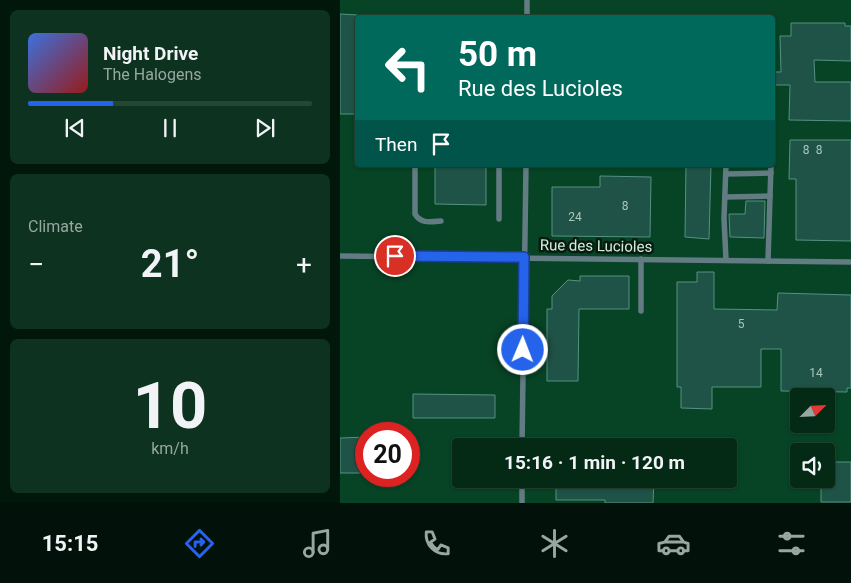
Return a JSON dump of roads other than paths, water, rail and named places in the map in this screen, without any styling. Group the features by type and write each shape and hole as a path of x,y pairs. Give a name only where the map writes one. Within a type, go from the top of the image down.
{"lane":[{"path":"527,0 527,15"},
{"path":"415,167 415,214 418,219 424,222 441,221"},
{"path":"499,167 499,219"},
{"path":"522,438 526,167"},
{"path":"726,167 724,218 726,260"},
{"path":"768,261 771,167"},
{"path":"726,174 771,173"},
{"path":"725,198 770,196"},
{"name":"Rue des Lucioles","path":"340,256 851,262"},
{"path":"641,259 641,311"},
{"path":"522,488 522,503"}]}
